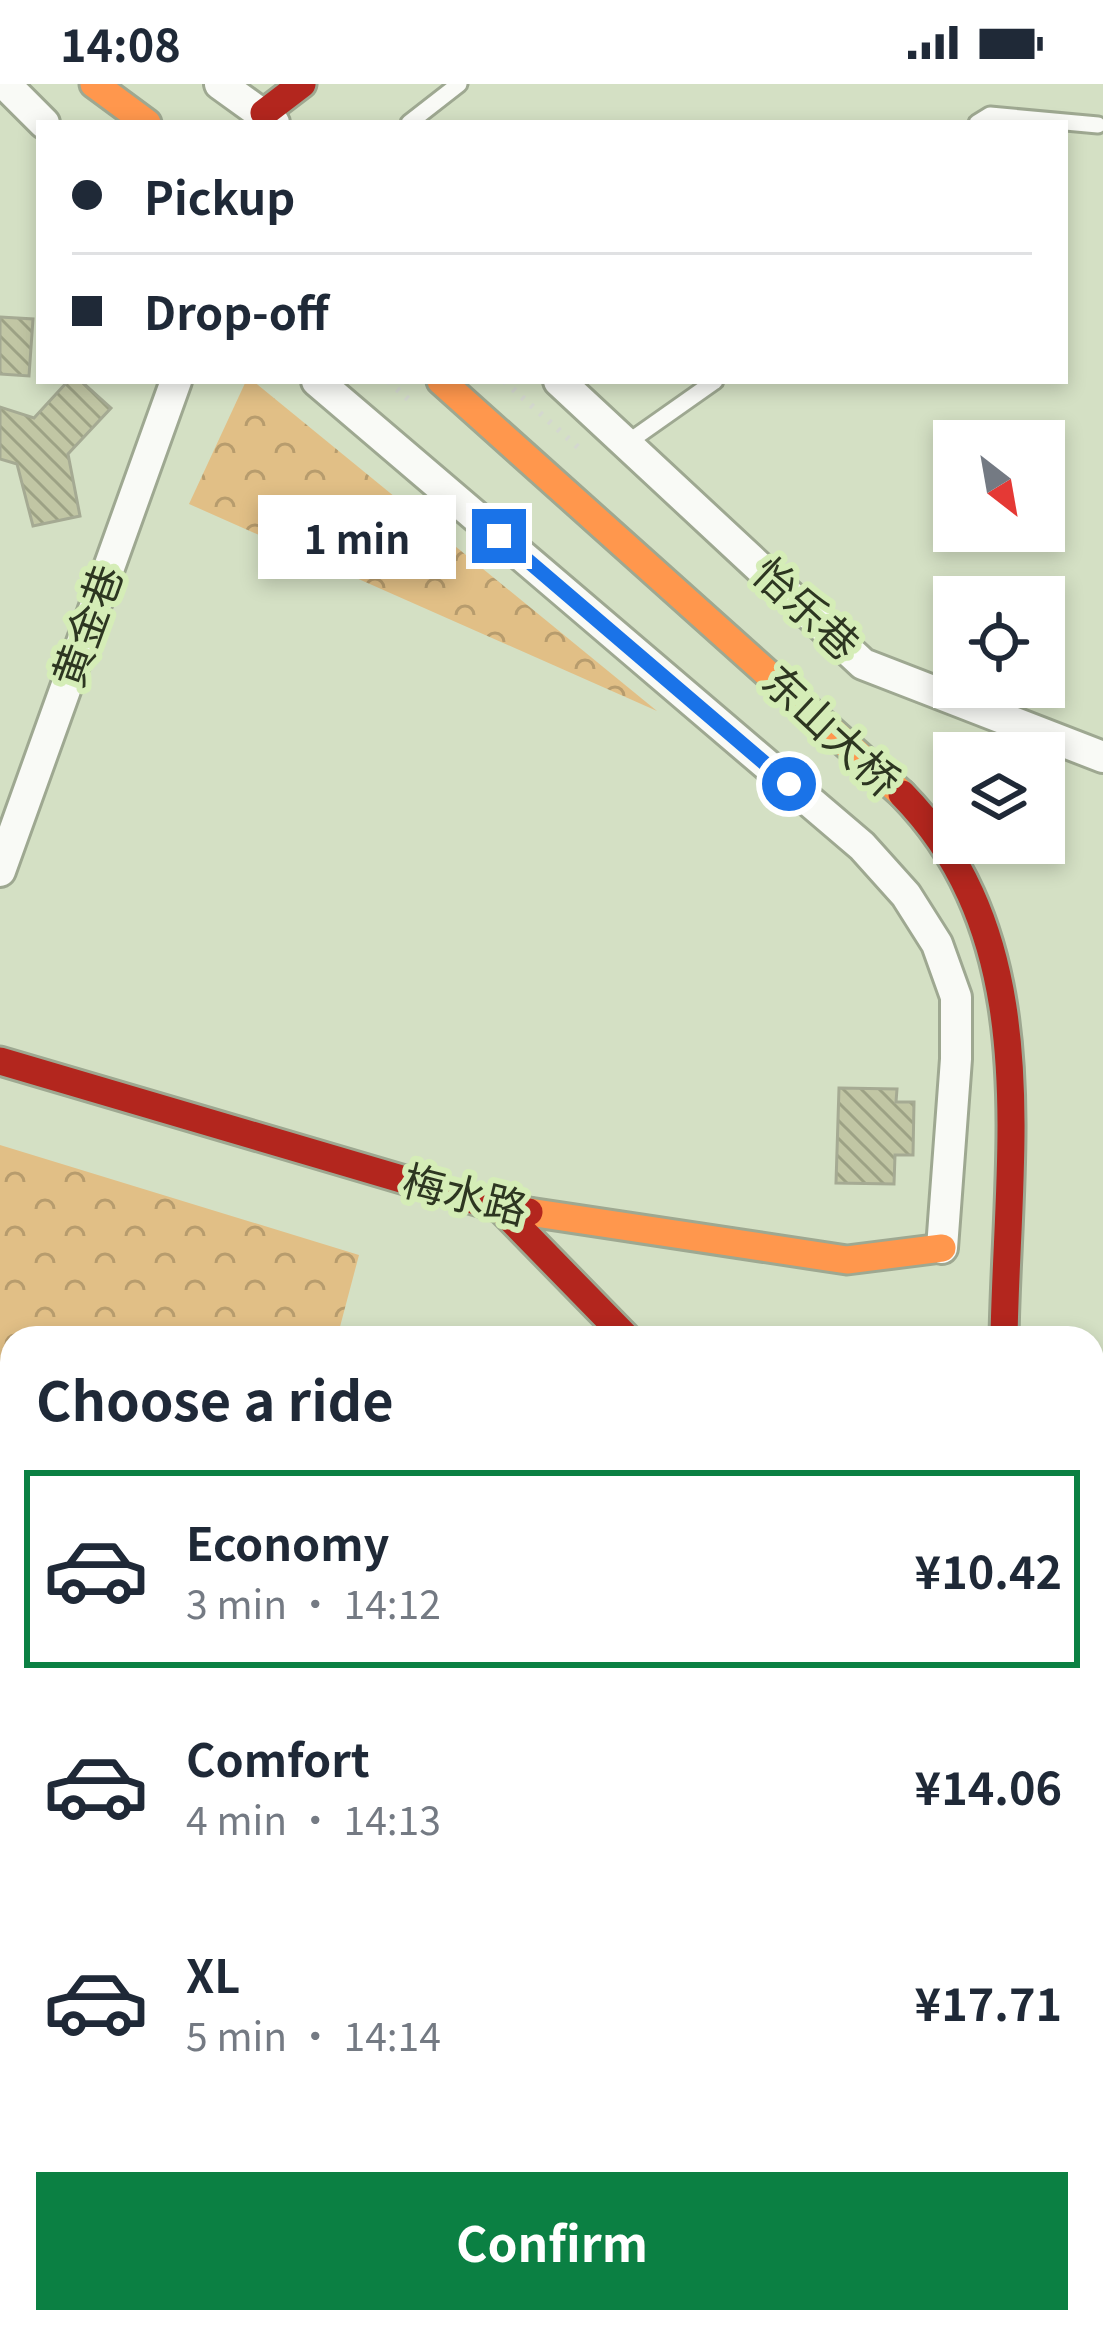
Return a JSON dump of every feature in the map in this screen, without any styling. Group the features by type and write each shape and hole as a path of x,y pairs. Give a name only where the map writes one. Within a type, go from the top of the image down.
{"main road":[{"path":"94,84 148,120"},
{"path":"120,84 150,120"},
{"path":"269,118 302,84"},
{"name":"东山大桥","path":"444,384 846,742 900,793 950,851 985,915 1011,1045 1004,1326"},
{"name":"梅水路","path":"0,1061 500,1208 847,1260 942,1247"},
{"path":"500,1208 615,1326"}],"street":[{"path":"5,84 41,120"},
{"path":"220,84 269,118"},
{"name":"黄金巷","path":"0,871 175,384"},
{"path":"321,384 862,846 906,895 937,944 956,997 942,1247"},
{"name":"怡乐巷","path":"562,384 863,664 1103,758"}],"lane":[{"path":"413,120 459,84"},
{"path":"982,120 990,115 1019,120"},
{"path":"1072,129 1097,124"},
{"path":"627,443 711,384"}],"green space":[{"path":"245,384 257,384 657,711 189,504"},
{"path":"0,1145 359,1255 340,1326 0,1326"}],"building":[{"path":"0,317 33,319 29,376 0,374"},
{"path":"65,384 84,384 111,408 68,454 80,516 33,526 17,464 0,459 0,407 34,418"},
{"path":"839,1088 897,1089 896,1102 914,1102 913,1155 895,1155 894,1184 836,1183"}],"traffic: slow":[{"path":"94,84 143,120"},
{"path":"444,384 902,794"},
{"path":"529,1212 847,1260 942,1248"}],"traffic: jam":[{"path":"264,113 302,84"},
{"path":"902,794 948,852 979,915 998,981 1011,1122 1005,1326"},
{"path":"0,1061 500,1208 529,1212"},
{"path":"500,1208 615,1326"}],"route":[{"path":"499,536 789,784"}]}
